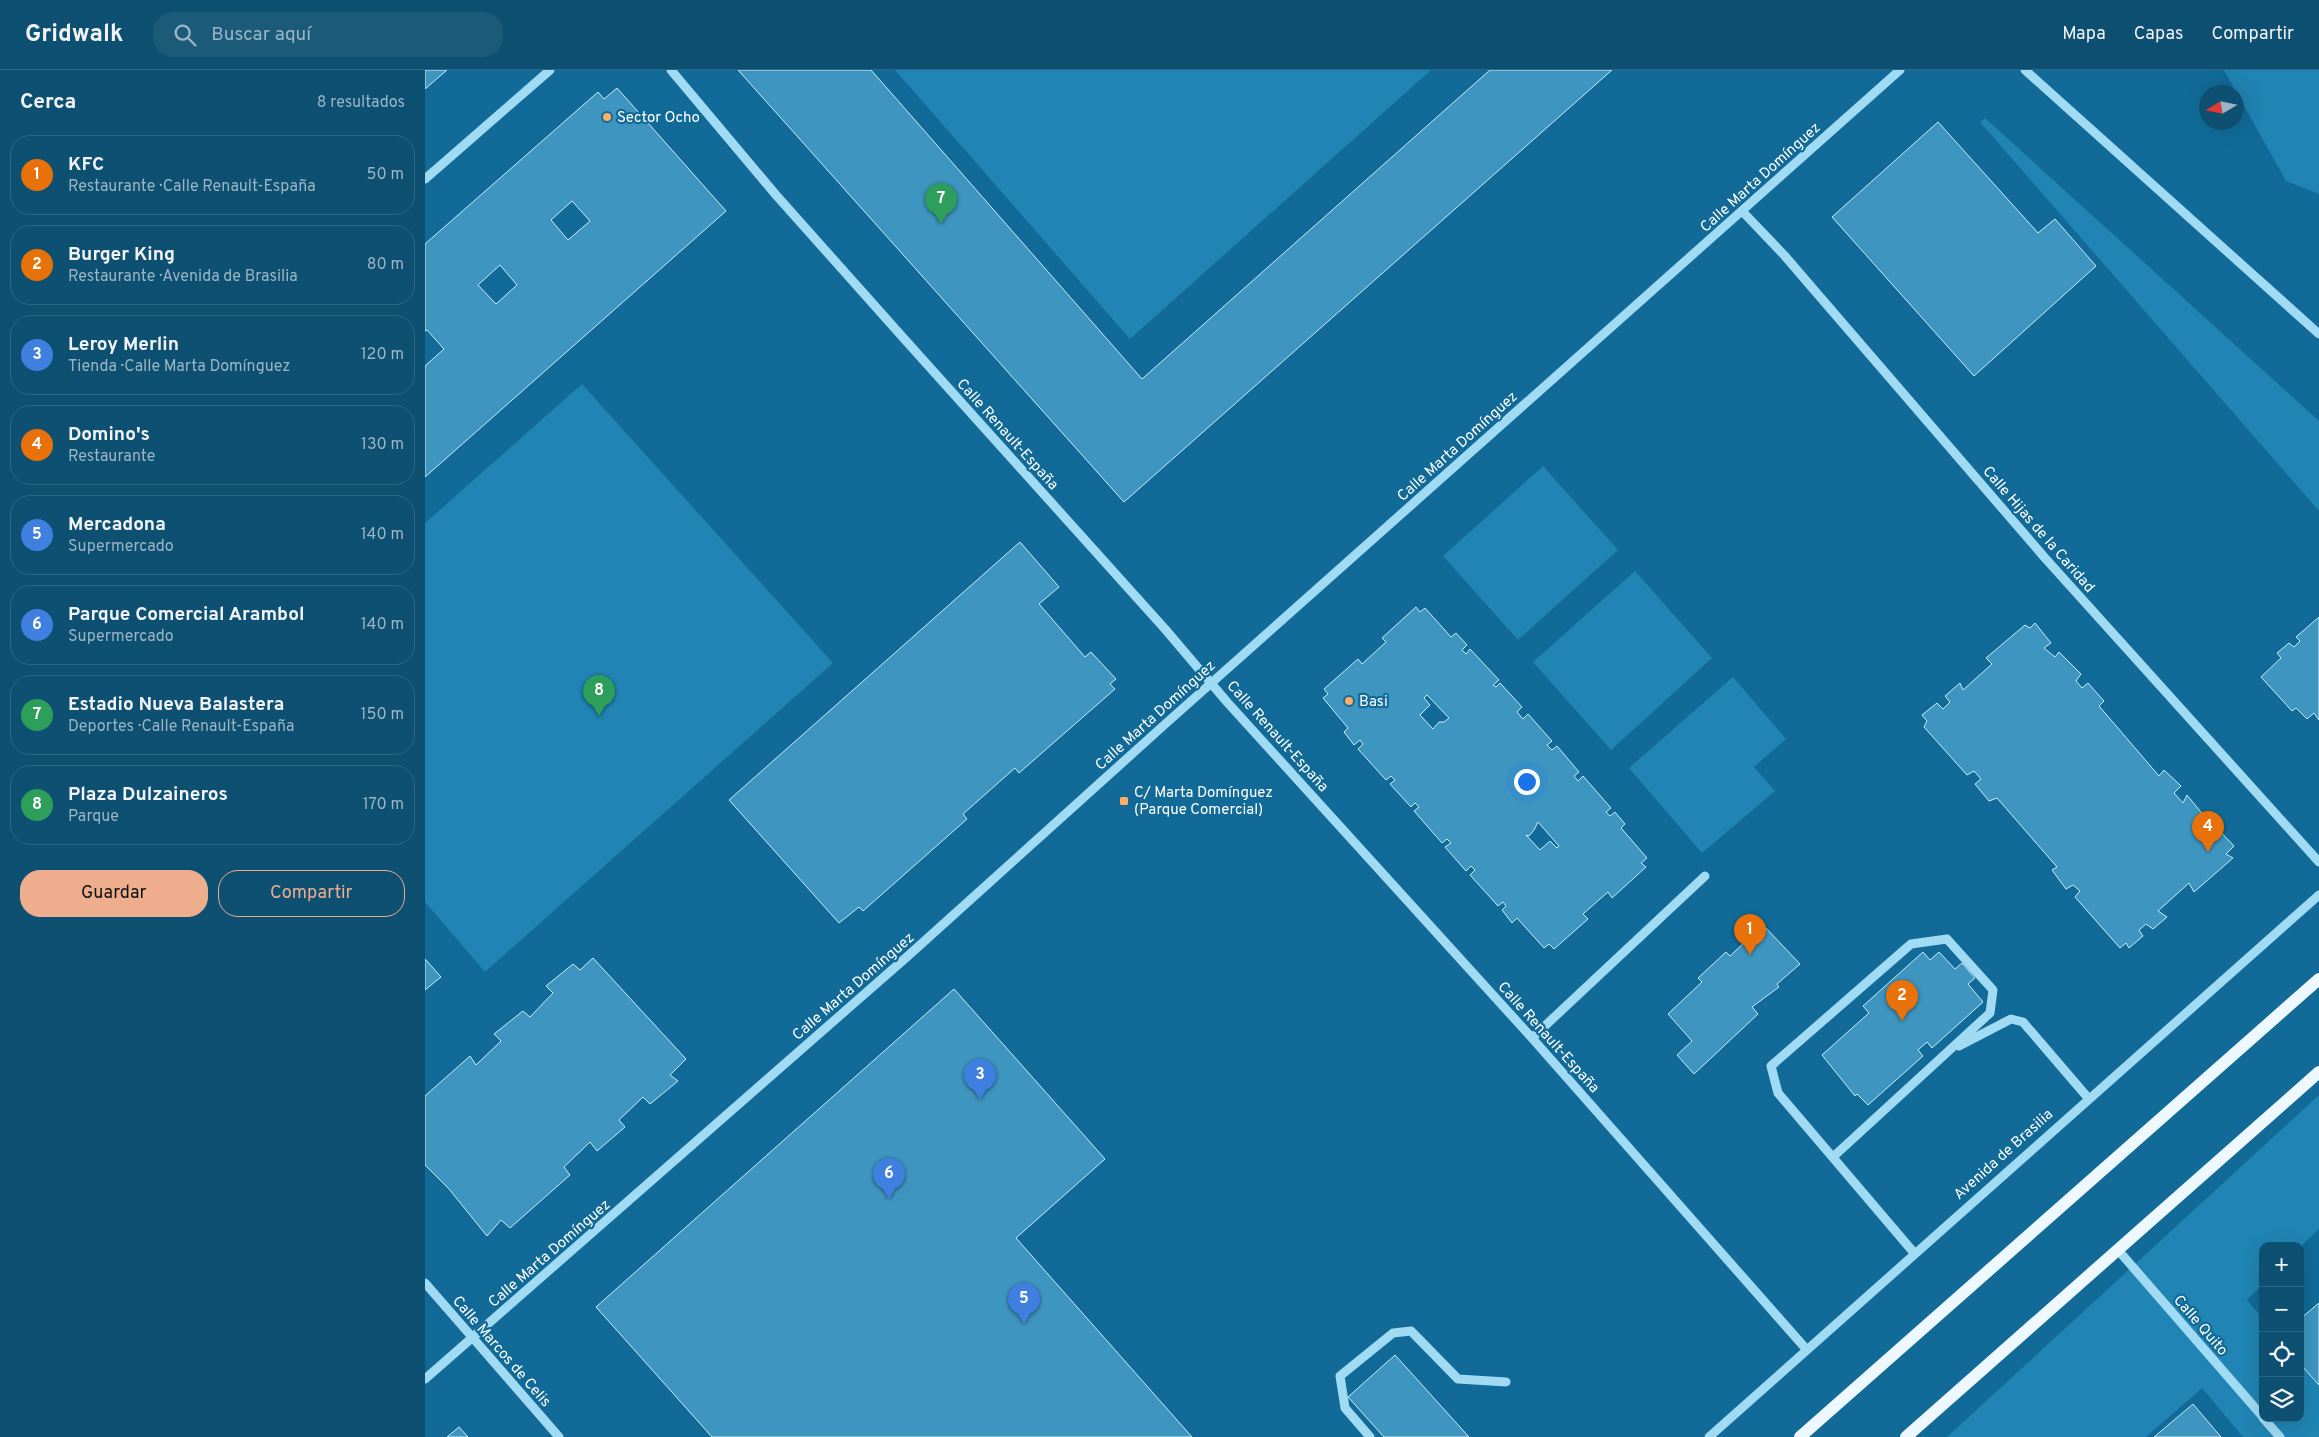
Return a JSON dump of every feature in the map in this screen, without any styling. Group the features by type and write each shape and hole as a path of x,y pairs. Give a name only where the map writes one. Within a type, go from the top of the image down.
{"main road":[{"path":"1800,1437 2319,979"},
{"path":"1906,1437 2319,1072"}],"street":[{"path":"425,179 550,70"},
{"name":"Calle Renault-España","path":"671,70 802,224 1211,683 1531,1038 1807,1350"},
{"name":"Calle Marta Domínguez","path":"425,1379 902,961 1211,683 1900,70"},
{"path":"2025,70 2319,334"},
{"name":"Calle Hijas de la Caridad","path":"1742,211 1790,262 2045,558 2319,862"},
{"path":"1531,1038 1705,876"},
{"name":"Avenida de Brasilia","path":"1709,1437 2319,895"},
{"path":"1833,1157 1990,1013 1993,990 1947,939 1911,944 1771,1066 1778,1093 1915,1254"},
{"path":"1947,1052 2011,1020 2023,1022 2089,1099"},
{"name":"Calle Quito","path":"2118,1250 2259,1413"},
{"name":"Calle Marcos de Celis","path":"425,1283 559,1437"},
{"path":"1370,1437 1345,1408 1340,1376 1393,1333 1411,1330 1458,1379 1506,1382"},
{"name":"Calle Quito","path":"2267,1422 2280,1437"}],"shaded area":[{"path":"895,70 1431,70 1130,339"},
{"path":"2224,70 2319,70 2319,194 2286,181 2244,106 2244,85 2232,85"},
{"path":"1985,118 2319,421 2319,511 1980,122"},
{"path":"582,384 833,663 485,972 425,902 425,523"},
{"path":"1543,466 1618,550 1518,640 1443,556"},
{"path":"1635,571 1712,658 1611,750 1533,662"},
{"path":"1733,677 1786,739 1754,767 1775,791 1702,853 1629,768"},
{"path":"2319,1095 2319,1229 2304,1243 2259,1242 2259,1288 2247,1300 2259,1314 2259,1422 2304,1422 2304,1368 2319,1385 2319,1437 2243,1437 2202,1388 2146,1437 1947,1437"}],"building":[{"path":"425,70 447,70 425,89"},
{"path":"738,70 871,70 1142,379 1490,70 1612,70 1124,502"},
{"path":"617,88 726,211 425,477 425,366 444,349 427,330 425,331 425,244 598,92 604,99","holes":["572,201 590,221 568,240 551,220","500,265 517,285 496,304 478,285"]},
{"path":"1938,122 2038,233 2055,219 2096,266 1974,376 1832,217"},
{"path":"1020,542 1059,587 1039,604 1085,657 1091,652 1116,679 1110,684 1115,689 1019,773 1015,768 963,814 967,819 863,911 859,907 839,923 729,800"},
{"path":"1416,607 1420,612 1425,608 1451,637 1456,633 1467,645 1462,650 1466,654 1470,649 1499,680 1493,685 1496,687 1500,683 1522,707 1517,712 1523,719 1528,714 1552,741 1547,745 1552,750 1557,746 1579,772 1574,776 1578,781 1583,776 1611,808 1606,812 1610,816 1615,812 1625,824 1621,828 1647,858 1641,863 1646,867 1612,898 1608,892 1583,914 1588,919 1554,949 1549,944 1544,948 1517,918 1512,923 1502,910 1506,906 1503,902 1498,906 1470,875 1475,870 1471,866 1466,871 1445,847 1451,843 1447,839 1442,843 1414,811 1419,807 1415,803 1411,807 1390,784 1395,780 1391,776 1386,780 1358,749 1363,744 1360,740 1354,745 1344,732 1348,728 1323,698 1328,694 1324,689 1358,659 1362,664 1386,642 1382,638","holes":["1427,695 1449,718 1444,722 1439,722 1433,729 1420,715 1430,705 1424,698","1538,822 1559,846 1557,848 1550,841 1540,850 1526,835 1529,836"]},
{"path":"2319,617 2319,720 2314,713 2307,719 2296,708 2292,711 2261,677 2281,658 2277,653 2289,643 2294,647 2300,641 2296,637"},
{"path":"2035,623 2051,643 2044,648 2055,657 2059,652 2081,674 2076,681 2082,688 2088,683 2104,701 2099,706 2159,776 2164,770 2181,786 2174,793 2183,803 2187,795 2209,822 2204,827 2211,834 2217,828 2234,846 2226,854 2233,858 2194,892 2189,883 2158,911 2167,917 2153,929 2146,924 2139,930 2143,936 2129,948 2126,943 2120,948 2075,897 2080,891 2073,885 2066,889 2052,870 2057,867 1997,798 1989,801 1975,784 1981,779 1974,771 1967,775 1924,727 1927,721 1922,715 1937,703 1943,709 1950,702 1945,696 1960,683 1963,690 1992,664 1986,658 2025,625 2030,628"},
{"path":"1763,925 1800,964 1777,984 1779,987 1752,1007 1758,1014 1694,1074 1677,1055 1692,1041 1668,1014 1702,982 1698,978 1726,952 1730,956"},
{"path":"1923,952 1930,960 1939,952 1955,969 1962,963 1975,978 1968,984 1983,1002 1932,1048 1927,1042 1918,1050 1923,1056 1868,1105 1857,1094 1855,1096 1822,1055 1869,1013 1863,1006"},
{"path":"593,958 686,1059 670,1075 678,1081 650,1104 643,1097 619,1120 625,1127 597,1151 590,1142 564,1167 570,1175 510,1228 501,1220 487,1236 449,1189 425,1165 425,1096 470,1056 476,1065 501,1041 494,1034 523,1011 530,1017 553,993 546,986 573,964 580,970"},
{"path":"425,959 441,977 425,990"},
{"path":"954,989 1105,1159 1016,1238 1192,1437 712,1437 596,1307"},
{"path":"2319,1303 2319,1385 2304,1368 2304,1316"},
{"path":"1395,1355 1469,1437 1384,1437 1348,1397"},
{"path":"2193,1404 2221,1437 2154,1437"},
{"path":"459,1427 468,1437 447,1437"}],"place":[{"name":"Sector Ocho","path":"607,117"},
{"name":"Estadio Nueva Balastera","path":"941,224"},
{"name":"Basi","path":"1349,701"},
{"name":"Plaza Dulzaineros","path":"599,716"},
{"name":"C/ Marta Domínguez (Parque Comercial)","path":"1124,801"},
{"name":"Domino's","path":"2208,852"},
{"name":"KFC","path":"1750,955"},
{"name":"Burger King","path":"1902,1021"},
{"name":"Leroy Merlin","path":"980,1100"},
{"name":"Parque Comercial Arambol","path":"889,1199"},
{"name":"Mercadona","path":"1024,1324"}]}
